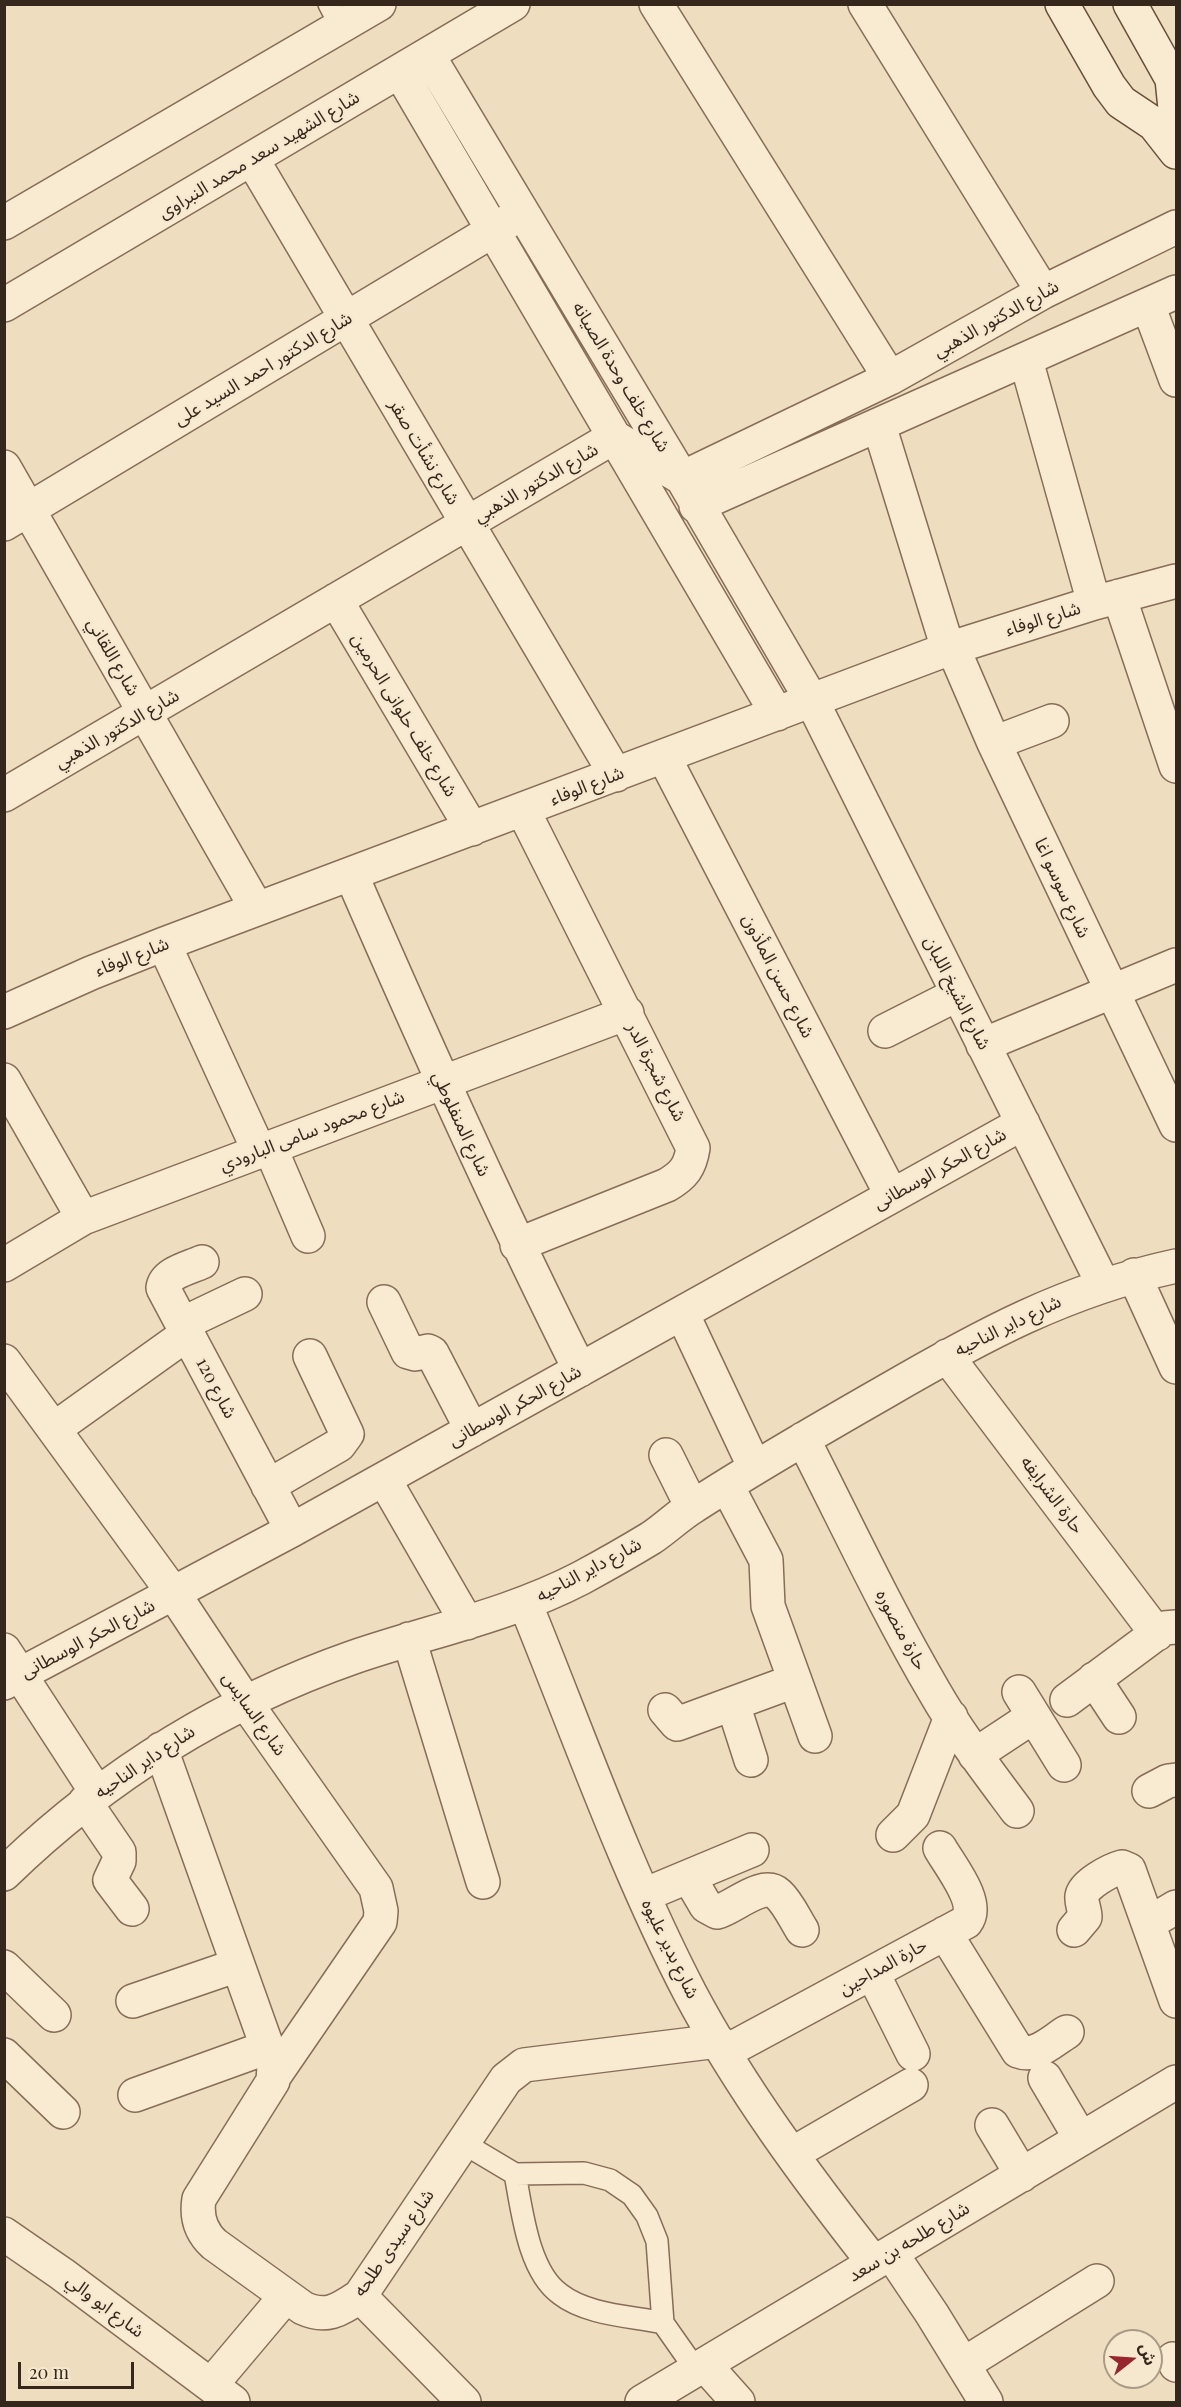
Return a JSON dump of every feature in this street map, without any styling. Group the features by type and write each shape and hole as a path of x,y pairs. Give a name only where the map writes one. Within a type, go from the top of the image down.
{"street":[{"path":"4,223 335,16 379,4"},
{"name":"شارع الشهيد سعد محمد النبراوى","path":"4,305 513,4"},
{"path":"656,4 890,378"},
{"path":"865,4 1043,292"},
{"path":"1062,4 1109,86 1121,102 1154,124 1176,152"},
{"path":"1130,4 1172,79 1176,118"},
{"name":"شارع خلف وحدة الصيانه","path":"428,55 812,701"},
{"name":"شارع خلف وحدة الصيانه","path":"400,72 777,714"},
{"name":"شارع نشأت صقر","path":"252,159 616,775"},
{"name":"شارع الدكتور احمد السيد على","path":"17,517 522,213"},
{"name":"شارع الدكتور الذهبي","path":"4,795 614,437 689,492 1043,292 1176,227"},
{"path":"689,492 879,425 1162,299 1176,380"},
{"path":"1026,360 1107,600 1176,766"},
{"name":"شارع سوسو اغا","path":"879,425 950,649 1176,1125"},
{"name":"شارع اللقاني","path":"4,467 17,517 145,712 257,909"},
{"name":"شارع الوفاء","path":"4,1012 91,973 164,944 950,649 1176,580"},
{"name":"شارع خلف حلوانى الحرمين","path":"336,600 472,830"},
{"name":"شارع الشيخ اللبان","path":"812,701 1103,1284"},
{"path":"994,743 1052,721"},
{"name":"شارع حسن المأذون","path":"664,757 892,1196"},
{"name":"شارع شجرة الدر","path":"517,1245 668,1185 682,1177 690,1164 693,1148 687,1132 523,810"},
{"name":"شارع المنفلوطي","path":"351,874 442,1082 517,1245 580,1370"},
{"path":"164,944 308,1236"},
{"path":"983,1045 1176,965"},
{"path":"885,1031 958,994"},
{"name":"شارع محمود سامى البارودي","path":"4,1265 83,1218 627,1013"},
{"path":"4,1080 83,1218"},
{"name":"شارع الحكر الوسطانى","path":"9,1669 174,1594 1023,1123"},
{"name":"شارع 120","path":"202,1262 172,1276 164,1283 165,1293 292,1530"},
{"name":"شارع داير الناحيه","path":"4,1874 91,1798 160,1749 203,1723 330,1667 525,1604 612,1562 653,1536 692,1507 803,1438 1007,1323 1103,1284 1176,1266"},
{"path":"1134,1275 1176,1367"},
{"path":"54,1429 184,1329 244,1294"},
{"path":"384,1302 408,1352 432,1353 472,1430"},
{"path":"682,1313 755,1468"},
{"path":"268,1486 339,1445 347,1434 310,1356"},
{"name":"حارة الشرايفه","path":"947,1356 1167,1631 1094,1679 1067,1700"},
{"name":"شارع السايس","path":"4,1360 174,1594 246,1703 376,1887 381,1911 380,1922 271,2061"},
{"name":"حارة منصوره","path":"803,1438 898,1627 975,1755 1017,1811"},
{"path":"666,1455 692,1507"},
{"path":"384,1479 467,1623"},
{"path":"727,1486 766,1560 768,1606 814,1736"},
{"name":"شارع بدير عليوه","path":"525,1604 644,1895 686,1984 721,2046 792,2154 882,2258 964,2364 982,2401"},
{"path":"409,1640 483,1882"},
{"path":"9,1669 91,1798 119,1852 119,1861 110,1880 132,1909"},
{"path":"1094,1679 1119,1717"},
{"path":"665,1710 677,1724 794,1681"},
{"path":"732,1704 751,1760"},
{"path":"975,1755 1026,1704 1064,1765"},
{"path":"893,1835 913,1815 951,1717"},
{"path":"135,2095 271,2061 160,1749"},
{"name":"حارة المداحين","path":"721,2046 873,1974 966,1922 972,1910 972,1902 940,1848"},
{"path":"644,1895 753,1850"},
{"path":"1074,1930 1085,1917 1082,1902 1085,1889 1122,1867 1129,1870 1176,2001"},
{"path":"689,1878 706,1906 717,1912 755,1893 770,1891 777,1893 802,1930"},
{"path":"1149,1923 1176,1906"},
{"path":"945,1933 1018,2051 1026,2054 1034,2053 1067,2032"},
{"path":"133,2001 238,1965"},
{"path":"4,1967 54,2015"},
{"path":"792,2154 912,2070 873,1974"},
{"name":"شارع سيدى طلحه","path":"271,2061 199,2199 197,2208 201,2227 214,2244 286,2296 317,2314 340,2309 360,2296 506,2079 524,2065 721,2046"},
{"path":"4,2055 63,2112"},
{"path":"1045,2078 1081,2139"},
{"name":"شارع طلحه بن سعد","path":"642,2403 1176,2082"},
{"path":"992,2125 1022,2175"},
{"name":"شارع ابو والي","path":"4,2234 222,2394"},
{"path":"964,2364 1097,2281"},
{"path":"222,2394 286,2296"},
{"path":"360,2296 464,2403"},
{"path":"701,2367 738,2403"}],"lane":[{"path":"463,2143 515,2174 584,2173 610,2180 632,2195 647,2216 657,2241 663,2323 701,2367"},
{"path":"515,2174 528,2240 540,2270 559,2294 587,2307 663,2323"}]}
